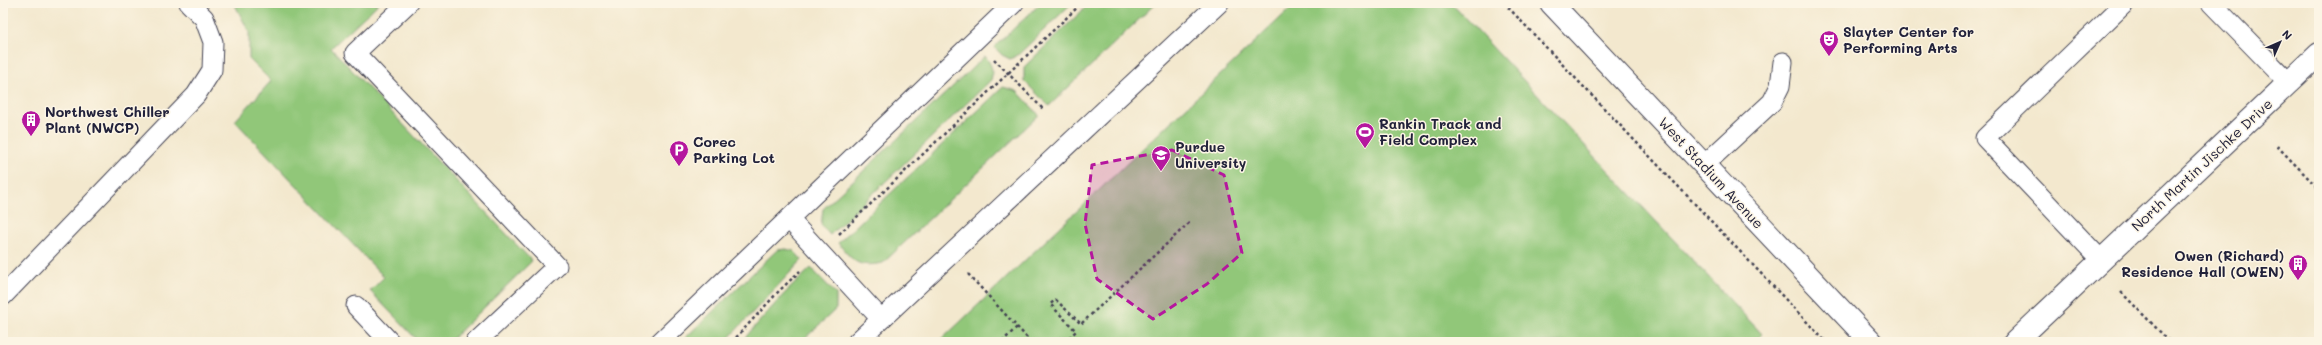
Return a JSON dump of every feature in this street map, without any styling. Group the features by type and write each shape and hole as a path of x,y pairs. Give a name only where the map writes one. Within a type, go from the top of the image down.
{"street":[{"name":"West Stadium Avenue","path":"1551,3 1871,342"},
{"name":"North Martin Jischke Drive","path":"2015,342 2319,54"}],"lane":[{"path":"3,296 196,95 212,70 213,42 204,18 189,3"},
{"path":"408,3 355,53 557,266 476,342"},
{"path":"660,342 1014,3"},
{"path":"856,342 1219,3"},
{"path":"2101,260 1985,138 2125,3"},
{"path":"2211,3 2289,83"},
{"path":"1704,165 1772,102 1780,86 1783,62"},
{"path":"789,219 881,319"},
{"path":"356,306 390,342"}],"path":[{"path":"835,238 1082,3"},
{"path":"1504,3 1826,342"},
{"path":"976,40 1043,109"},
{"path":"2277,146 2319,188"},
{"path":"1065,342 1076,331 1050,304 1056,300 1081,324 1190,222"},
{"path":"732,342 779,291 805,266"},
{"path":"2121,292 2170,342"},
{"path":"988,295 1031,342"},
{"path":"1002,342 1017,327"}],"highlighted area":[{"path":"1172,150 1224,175 1242,253 1207,284 1153,319 1097,279 1085,224 1092,165"}],"green space":[{"path":"234,3 379,3 331,48 532,261 449,342 419,342 370,291 384,277 235,121 271,81 249,59 249,32"},
{"path":"1041,3 1072,3 1018,55 1010,59 1002,55 994,47"},
{"path":"1090,3 1156,3 1049,106 1024,81 1024,67"},
{"name":"Rankin Track and Field Complex","path":"1296,3 1451,3 1762,334 1754,342 939,342"},
{"path":"985,56 991,67 991,80 830,235 821,225 823,209"},
{"path":"1003,87 1017,91 1039,115 883,263 867,265 852,259 838,243"},
{"path":"786,249 794,251 802,260 725,342 681,342 777,250"},
{"path":"811,268 836,294 836,309 801,342 741,342 783,295"}],"place":[{"name":"Slayter Center for Performing Arts","path":"1829,57"},
{"name":"Northwest Chiller Plant (NWCP)","path":"31,137"},
{"name":"Rankin Track and Field Complex","path":"1365,149"},
{"name":"Corec Parking Lot","path":"679,167"},
{"name":"Purdue University","path":"1161,172"},
{"name":"Owen (Richard) Residence Hall (OWEN)","path":"2298,281"}]}
